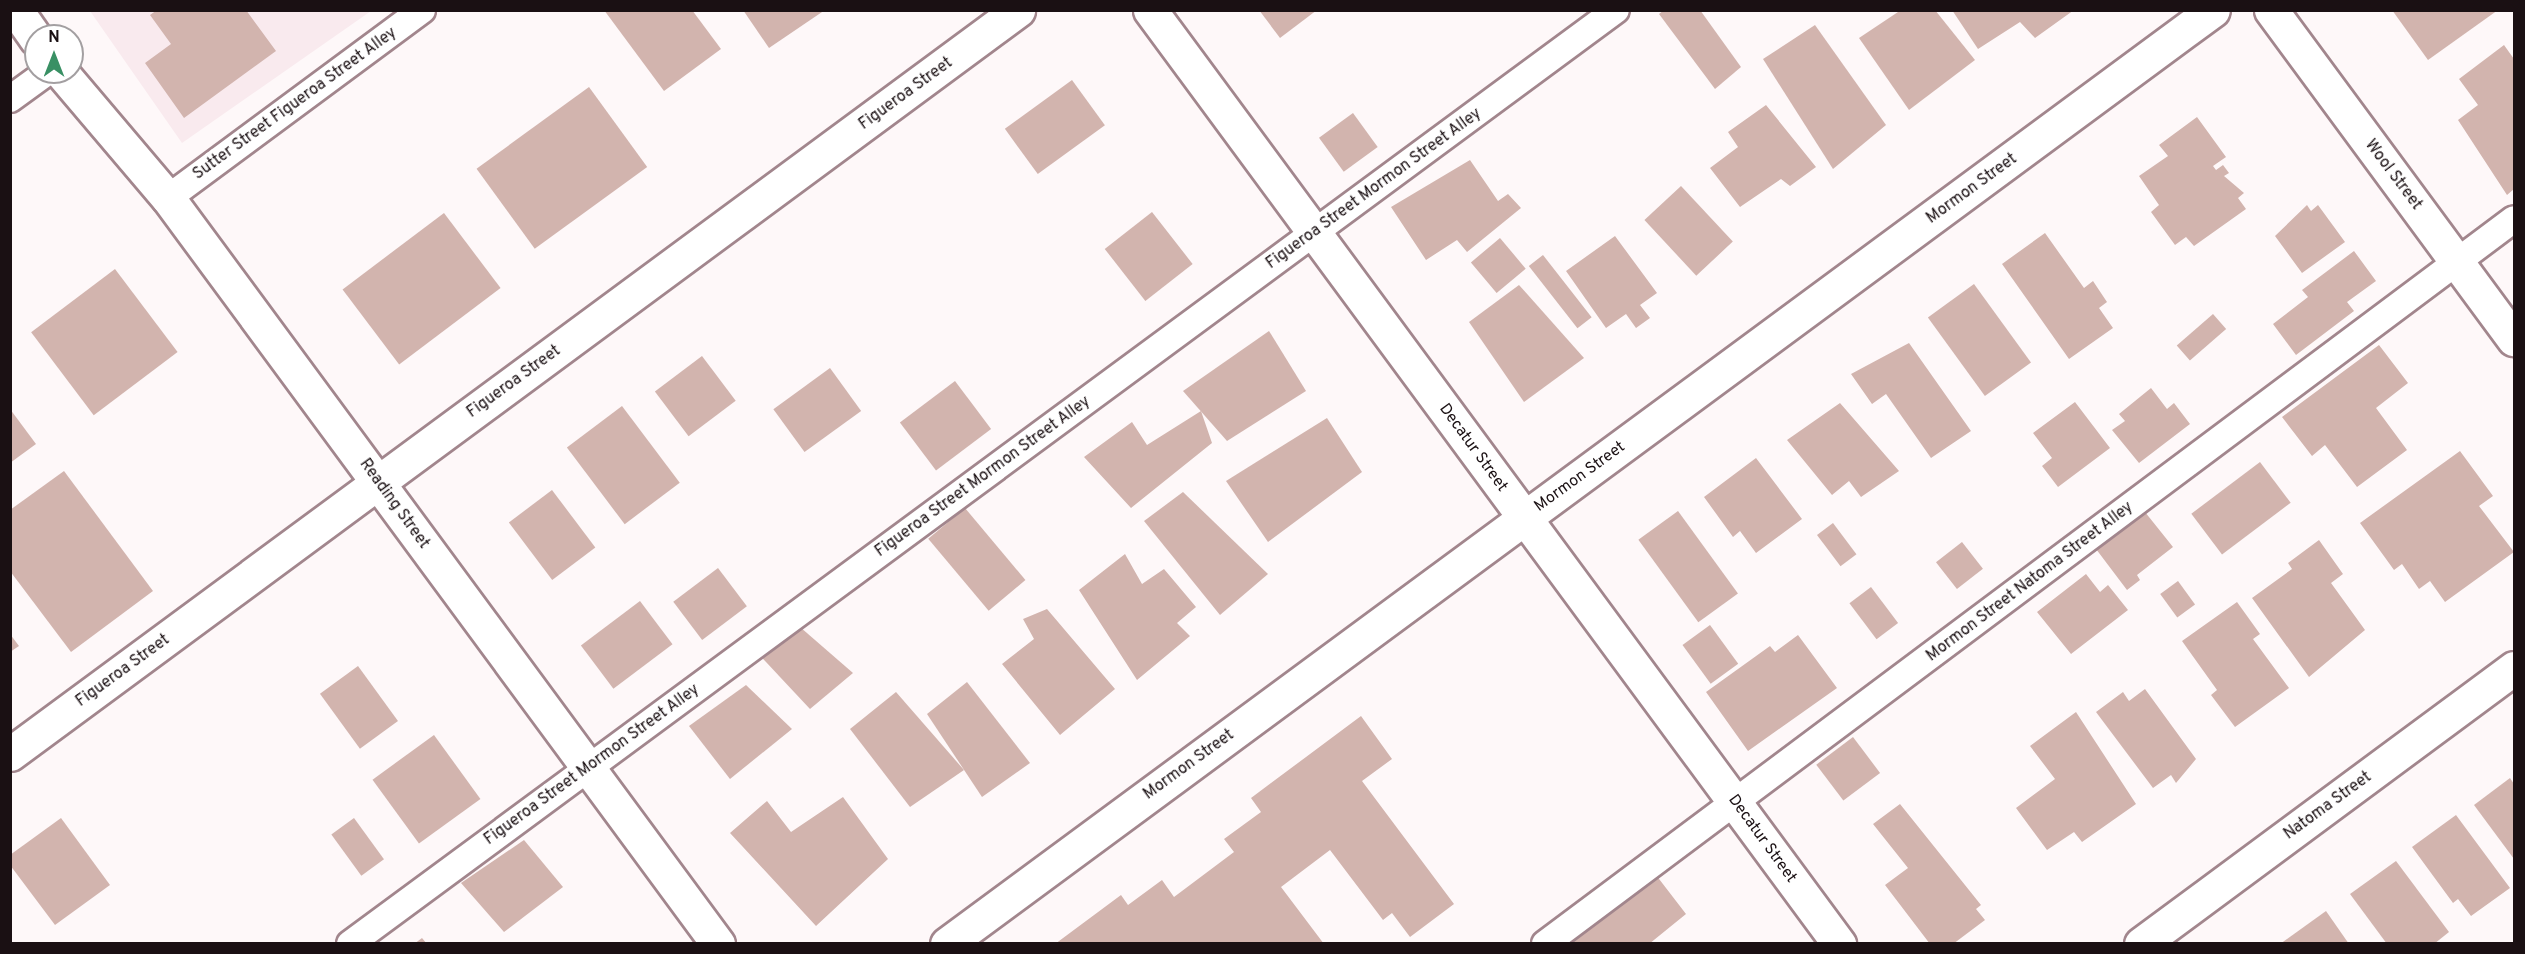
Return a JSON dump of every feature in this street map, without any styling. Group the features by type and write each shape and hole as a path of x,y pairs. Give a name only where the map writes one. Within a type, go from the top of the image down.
{"street":[{"path":"16,10 26,24"},
{"name":"Figueroa Street","path":"10,754 1018,10"},
{"name":"Decatur Street","path":"1150,10 1839,944"},
{"name":"Mormon Street","path":"947,944 2213,10"},
{"name":"Wool Street","path":"2271,10 2514,339"},
{"name":"Reading Street","path":"71,84 168,198 718,944"},
{"name":"Natoma Street","path":"2141,944 2514,668"}],"lane":[{"name":"Sutter Street Figueroa Street Alley","path":"168,198 422,10"},
{"name":"Figueroa Street Mormon Street Alley","path":"350,944 1616,10"},
{"path":"10,99 31,84"},
{"name":"Mormon Street Natoma Street Alley","path":"1545,944 2514,219"}],"shaded area":[{"path":"90,11 371,11 182,143"}],"building":[{"path":"157,10 246,10 276,51 184,118 145,63 171,44 150,15"},
{"path":"604,10 692,10 721,49 664,91"},
{"path":"743,10 825,10 769,48"},
{"path":"1259,10 1317,10 1280,38"},
{"path":"1664,10 1700,10 1741,67 1715,89 1659,14"},
{"path":"1901,10 1935,10 1975,60 1909,110 1859,38"},
{"path":"1952,10 2074,10 2035,38 2020,22 1978,49"},
{"path":"2392,10 2498,10 2428,60"},
{"path":"1815,25 1886,125 1833,169 1763,59"},
{"path":"2504,45 2514,59 2514,189 2507,195 2458,120 2478,105 2459,79"},
{"path":"1072,80 1105,125 1038,174 1005,129"},
{"path":"589,87 647,167 535,249 477,169"},
{"path":"1766,105 1816,167 1790,186 1781,179 1740,207 1710,168 1738,147 1728,132"},
{"path":"1353,113 1378,147 1344,172 1319,138"},
{"path":"2197,117 2226,157 2213,166 2216,170 2223,165 2229,173 2224,176 2244,193 2238,198 2246,209 2194,246 2186,237 2175,245 2151,212 2159,205 2139,176 2168,156 2159,145"},
{"path":"1470,160 1498,201 1508,194 1521,208 1467,252 1457,240 1426,260 1391,207"},
{"path":"1681,186 1733,242 1696,276 1644,220"},
{"path":"2307,205 2311,211 2318,205 2345,242 2302,273 2275,236"},
{"path":"1152,212 1193,264 1145,301 1105,249"},
{"path":"444,213 501,288 399,365 343,289"},
{"path":"2045,233 2084,288 2093,281 2107,302 2099,308 2113,328 2069,359 2002,264"},
{"path":"1615,236 1657,293 1640,305 1650,318 1636,328 1626,314 1606,328 1566,271"},
{"path":"1500,238 1526,269 1497,293 1471,262"},
{"path":"2354,251 2376,281 2347,302 2354,311 2296,355 2273,324 2308,297 2302,290"},
{"path":"1543,255 1592,317 1577,328 1529,266"},
{"path":"115,269 178,352 94,415 31,332"},
{"path":"1974,284 2031,362 1985,396 1928,318"},
{"path":"1519,285 1584,358 1524,402 1469,322"},
{"path":"2213,314 2226,329 2190,361 2177,345"},
{"path":"1269,331 1306,391 1227,441 1183,391"},
{"path":"1909,343 1971,431 1931,458 1886,394 1872,404 1851,374"},
{"path":"2379,345 2408,383 2376,408 2407,450 2357,487 2325,445 2312,456 2282,417"},
{"path":"702,356 736,401 689,436 655,392"},
{"path":"830,368 861,411 805,452 773,409"},
{"path":"955,381 991,429 936,470 900,423"},
{"path":"2151,388 2167,409 2174,403 2190,424 2139,463 2112,430 2125,421 2119,414"},
{"path":"2075,402 2110,448 2058,487 2042,466 2052,458 2033,433"},
{"path":"1840,403 1899,471 1861,497 1849,481 1832,495 1787,440"},
{"path":"622,406 680,483 625,524 567,448"},
{"path":"10,409 36,444 10,463"},
{"path":"1201,411 1212,443 1131,508 1084,457 1132,422 1147,445"},
{"path":"1327,418 1362,472 1268,542 1226,481"},
{"path":"2460,451 2493,496 2479,506 2514,552 2445,602 2430,581 2419,589 2402,564 2394,570 2360,523"},
{"path":"1756,458 1802,519 1756,553 1740,531 1733,537 1704,497"},
{"path":"2260,462 2291,503 2222,554 2191,514"},
{"path":"64,471 153,591 71,652 10,571 10,510"},
{"path":"552,490 595,548 552,580 509,522"},
{"path":"1183,492 1268,574 1220,615 1144,521"},
{"path":"965,508 1025,580 989,611 928,539"},
{"path":"1678,511 1738,594 1698,622 1638,540"},
{"path":"2145,512 2173,547 2137,575 2140,580 2127,590 2096,549"},
{"path":"1833,523 1856,554 1840,566 1817,535"},
{"path":"2319,540 2343,574 2331,583 2365,630 2309,677 2252,598 2292,569 2288,563"},
{"path":"1962,542 1983,569 1957,589 1936,562"},
{"path":"1125,554 1142,584 1164,569 1196,607 1177,623 1190,636 1137,680 1079,590"},
{"path":"718,568 747,606 702,640 673,602"},
{"path":"2086,574 2100,592 2108,585 2128,610 2071,654 2037,612"},
{"path":"2178,581 2195,604 2177,617 2160,594"},
{"path":"1871,587 1898,623 1877,639 1849,603"},
{"path":"640,601 672,644 613,689 581,646"},
{"path":"2237,602 2260,634 2253,639 2289,688 2235,727 2211,695 2217,690 2182,641"},
{"path":"1047,609 1115,689 1060,735 1002,664 1034,639 1023,619"},
{"path":"1710,625 1738,664 1711,684 1682,645"},
{"path":"800,627 853,673 810,709 752,647"},
{"path":"10,634 19,646 10,652"},
{"path":"1798,635 1837,688 1748,751 1706,692 1770,646 1775,652"},
{"path":"358,666 398,721 360,749 320,694"},
{"path":"967,682 1030,763 982,797 927,714"},
{"path":"746,685 792,729 730,779 689,726"},
{"path":"2145,689 2196,759 2176,783 2171,775 2153,788 2096,712 2123,692 2129,701"},
{"path":"896,692 964,770 910,807 850,729"},
{"path":"2076,712 2136,804 2082,842 2074,832 2047,850 2016,808 2055,779 2030,746"},
{"path":"1361,716 1392,759 1362,781 1454,904 1410,937 1392,913 1383,920 1330,850 1281,887 1324,944 1055,944 1121,895 1128,905 1162,880 1174,897 1234,852 1224,839 1261,812 1251,798"},
{"path":"434,735 480,799 419,844 373,780"},
{"path":"1853,737 1880,773 1843,801 1816,765"},
{"path":"2510,778 2514,784 2514,859 2474,805"},
{"path":"843,797 888,859 816,926 730,833 767,801 791,832"},
{"path":"1900,804 1981,905 1976,909 1985,920 1953,944 1930,944 1885,885 1908,868 1873,824"},
{"path":"2456,815 2510,888 2471,916 2458,899 2453,903 2412,847"},
{"path":"61,818 110,885 55,925 10,865 10,855"},
{"path":"354,818 384,859 361,876 331,834"},
{"path":"524,840 563,887 504,932 461,883"},
{"path":"2396,861 2449,932 2434,944 2387,944 2350,894"},
{"path":"1656,875 1686,914 1649,944 1558,944 1581,925 1585,931"},
{"path":"2326,911 2349,944 2280,944"},
{"path":"422,938 427,944 414,944"}]}
